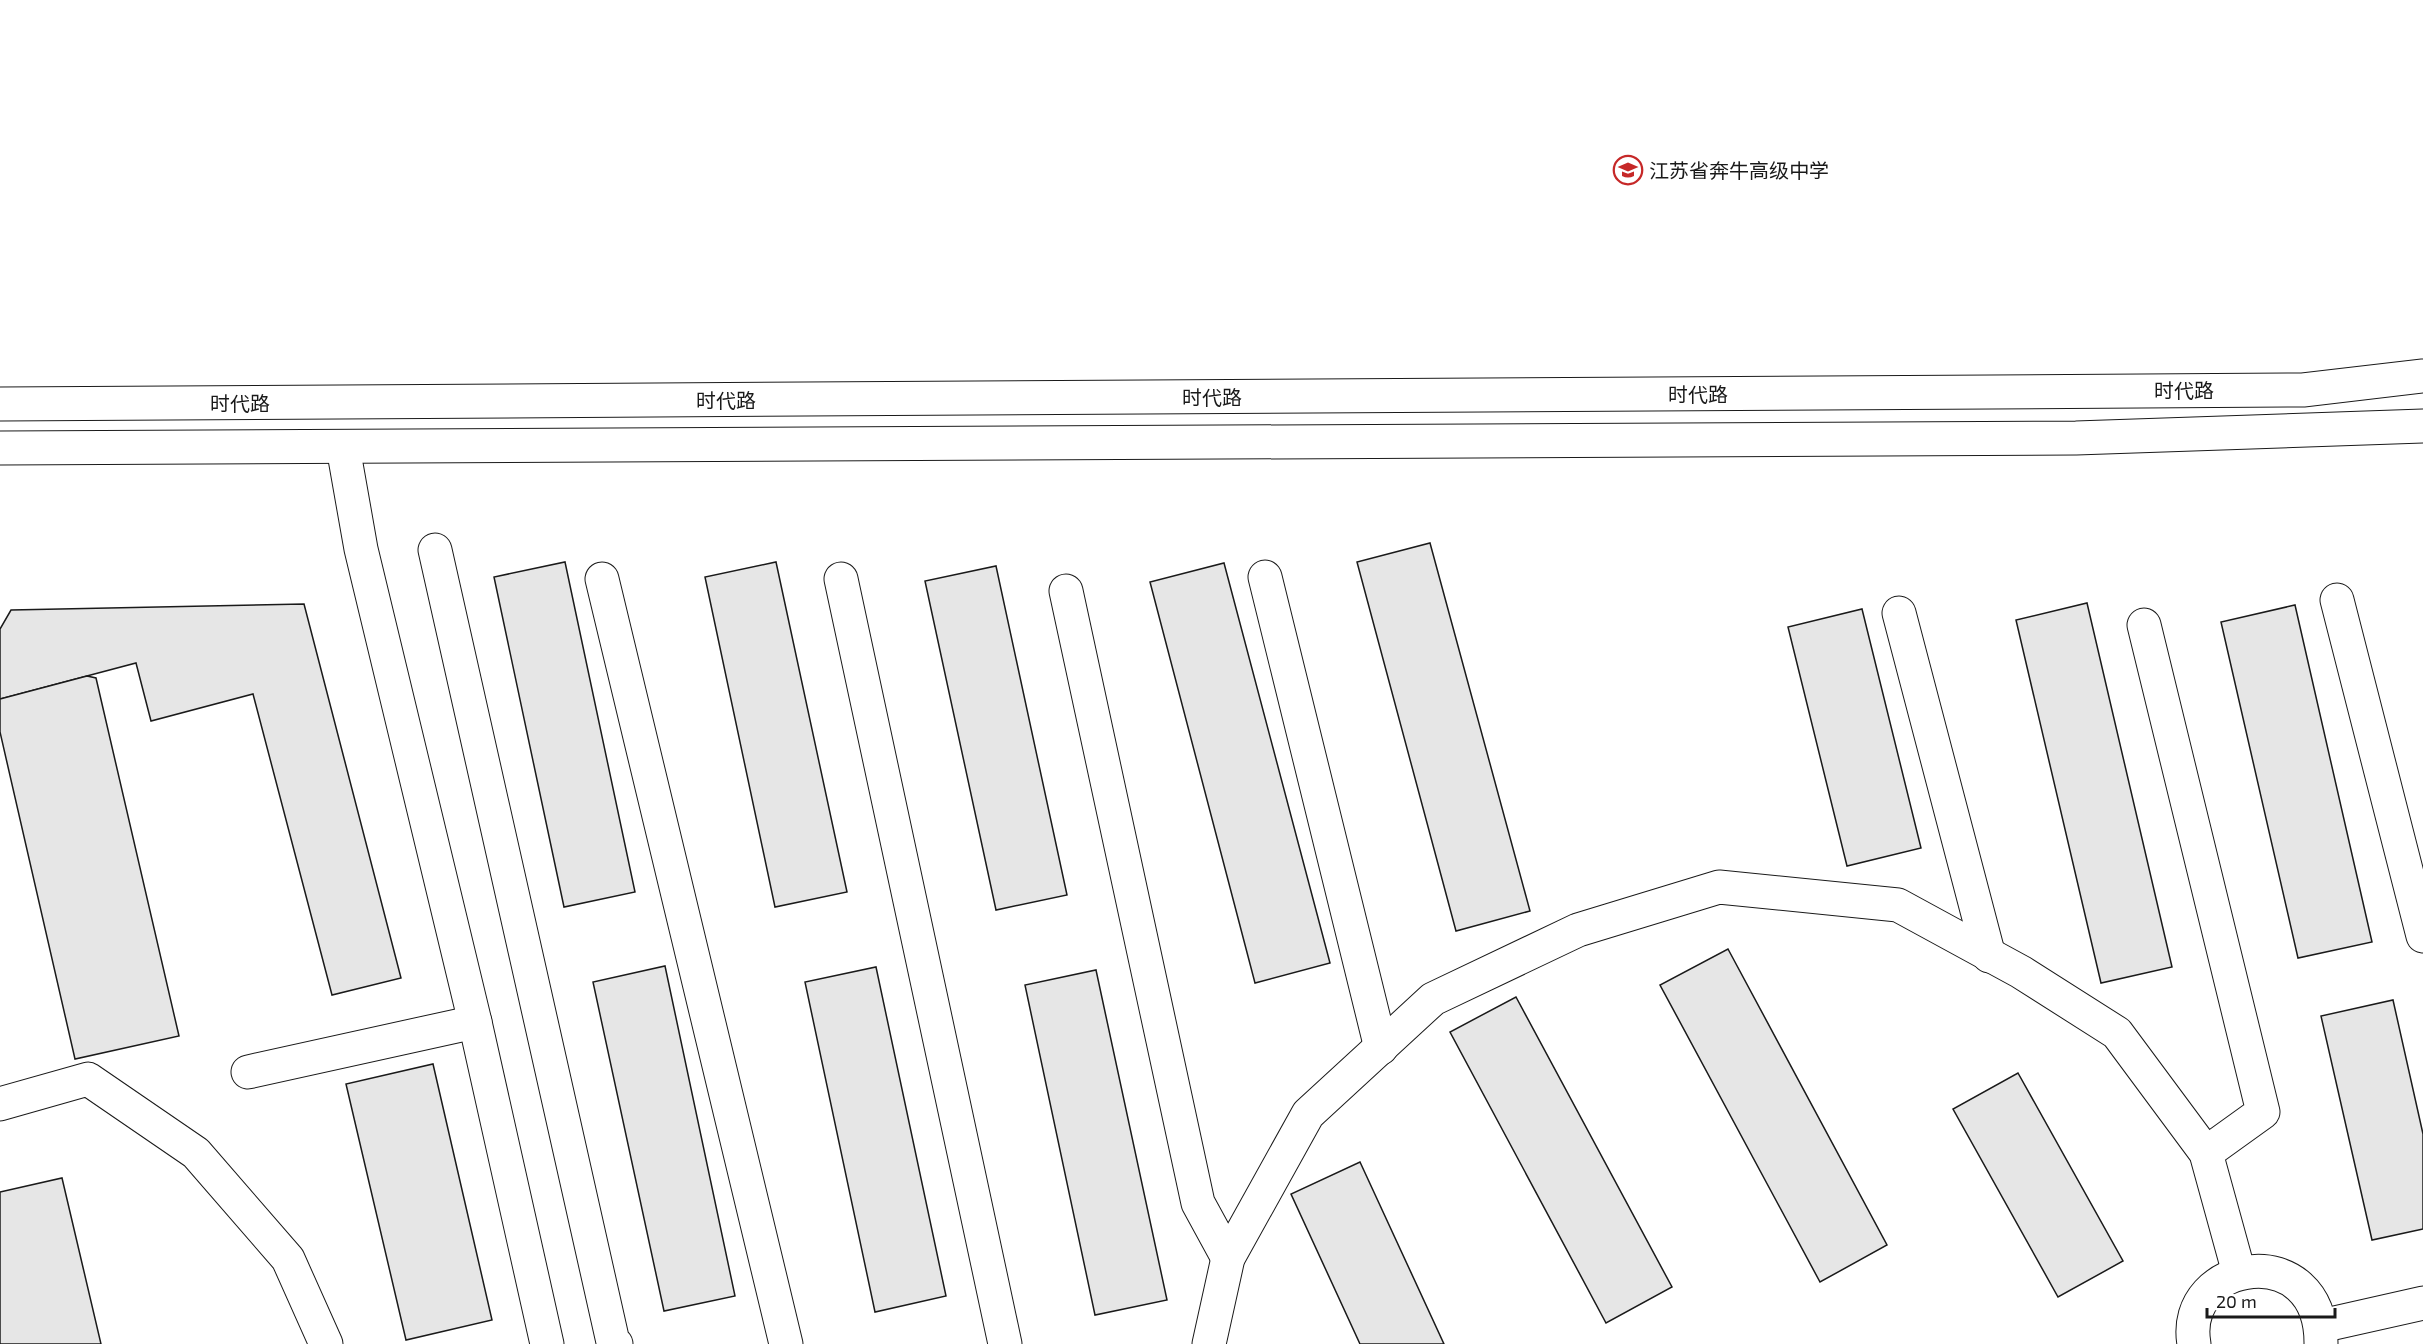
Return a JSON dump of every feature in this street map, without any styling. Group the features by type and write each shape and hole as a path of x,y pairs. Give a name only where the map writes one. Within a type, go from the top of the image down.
{"street":[{"name":"时代路","path":"0,404 2303,390 2423,376"},
{"path":"0,448 2076,438 2423,426"},
{"path":"343,447 361,549 475,1022 547,1344"},
{"path":"435,550 613,1342 616,1344"},
{"path":"1265,577 1381,1048"},
{"path":"602,579 786,1344"},
{"path":"841,579 1005,1344"},
{"path":"1066,591 1198,1203 1227,1258"},
{"path":"2337,600 2423,936"},
{"path":"1899,613 1989,956"},
{"path":"2145,625 2264,1112 2206,1153"},
{"path":"1209,1344 1227,1258 1308,1114 1434,999 1578,930 1719,887 1898,905 2021,972 2117,1033 2206,1153 2239,1273"},
{"path":"248,1072 475,1022"},
{"path":"0,1104 88,1079 196,1153 288,1259 326,1344"},
{"path":"2194,1344 2196,1314 2206,1296 2220,1282 2239,1273 2261,1270 2283,1275 2301,1287 2315,1305 2321,1335 2423,1303"}],"building":[{"path":"1430,543 1530,911 1456,931 1357,562"},
{"path":"565,562 635,892 564,907 494,577"},
{"path":"776,562 847,892 775,907 705,577"},
{"path":"1224,563 1330,963 1255,983 1150,582"},
{"path":"996,566 1067,895 996,910 925,581"},
{"path":"2087,603 2172,967 2101,983 2016,620"},
{"path":"304,604 401,978 332,995 253,694 151,721 136,663 0,699 0,629 11,610"},
{"path":"2295,605 2372,942 2298,958 2221,622"},
{"path":"1862,609 1921,848 1847,866 1788,627"},
{"path":"87,676 96,678 179,1036 75,1059 0,732 0,699"},
{"path":"1728,949 1887,1245 1820,1282 1660,985"},
{"path":"665,966 735,1296 664,1311 593,982"},
{"path":"876,967 946,1296 875,1312 805,982"},
{"path":"1096,970 1167,1300 1095,1315 1025,985"},
{"path":"1516,997 1672,1287 1606,1323 1450,1032"},
{"path":"2393,1000 2423,1134 2423,1229 2372,1240 2321,1016"},
{"path":"433,1064 492,1320 406,1340 346,1084"},
{"path":"2018,1073 2123,1261 2058,1297 1953,1109"},
{"path":"1360,1162 1444,1344 1360,1344 1291,1194"},
{"path":"62,1178 101,1344 0,1344 0,1192"}],"place":[{"name":"江苏省奔牛高级中学","path":"1628,170"}]}
